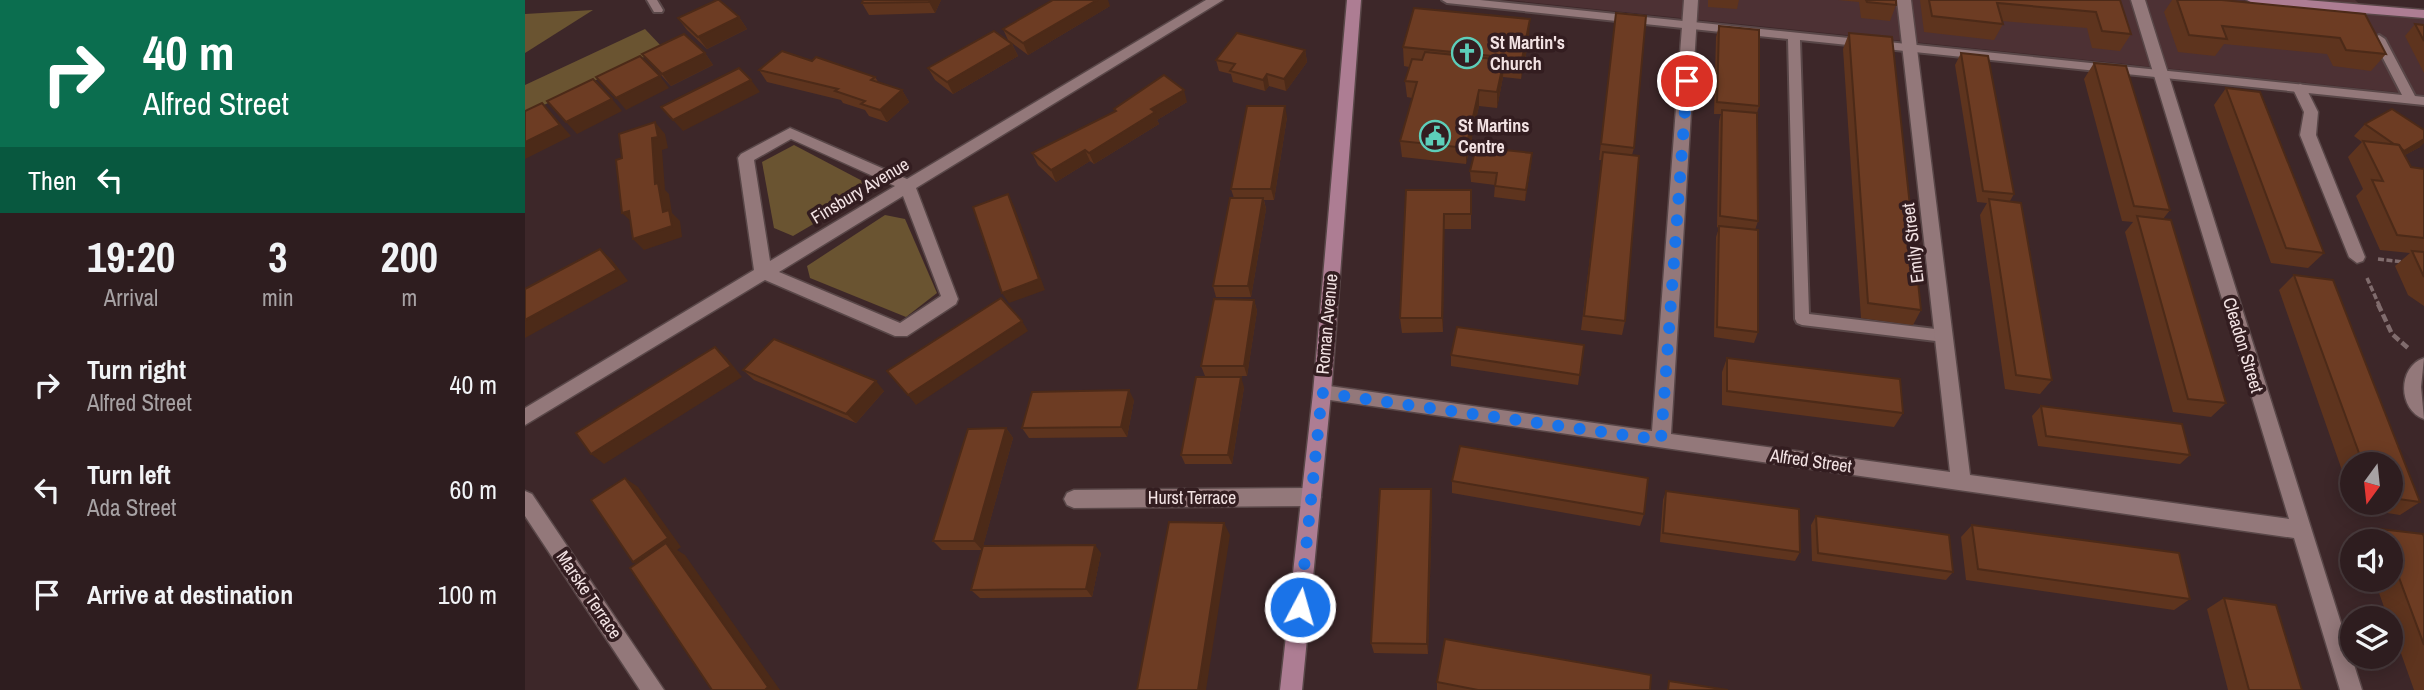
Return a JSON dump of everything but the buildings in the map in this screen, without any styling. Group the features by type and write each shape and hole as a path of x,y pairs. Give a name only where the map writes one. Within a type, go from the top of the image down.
{"street":[{"name":"Finsbury Avenue","path":"525,417 1216,0"},
{"name":"Roman Avenue","path":"1291,690 1322,393 1354,0"},
{"path":"1661,440 1691,0"},
{"name":"Emily Street","path":"1904,0 1961,482"},
{"name":"Cleadon Street","path":"2137,0 2351,690"},
{"path":"2254,0 2361,4 2424,14"},
{"path":"2300,89 2311,112 2308,135 2357,257"},
{"path":"790,133 907,185 950,299 901,331 763,272 746,158 790,133"},
{"path":"2420,360 2411,380 2413,392 2424,411"},
{"name":"Alfred Street","path":"1322,393 2300,530"},
{"name":"Hurst Terrace","path":"1073,499 1311,497"},
{"name":"Marske Terrace","path":"525,500 653,690"}],"lane":[{"path":"1447,0 1909,50 2424,101"},
{"path":"1794,38 1802,319 1944,336"},
{"path":"2379,38 2411,100"}],"path":[{"path":"2411,262 2357,257 2392,334 2420,360"}],"shaded area":[{"path":"1508,0 2355,0 2365,9 2424,17 2424,95"},
{"path":"593,10 525,53 525,14"},
{"path":"645,29 663,48 525,114 525,85"},
{"path":"794,145 870,185 863,195 793,236 774,228 762,162"},
{"path":"885,215 905,219 937,293 906,317 810,278 807,266"}],"place":[{"name":"St Martin's Church","path":"1467,53"},
{"name":"St Martins Centre","path":"1435,136"}],"route":[{"path":"1300,607 1322,393 1661,440 1687,81"}]}
